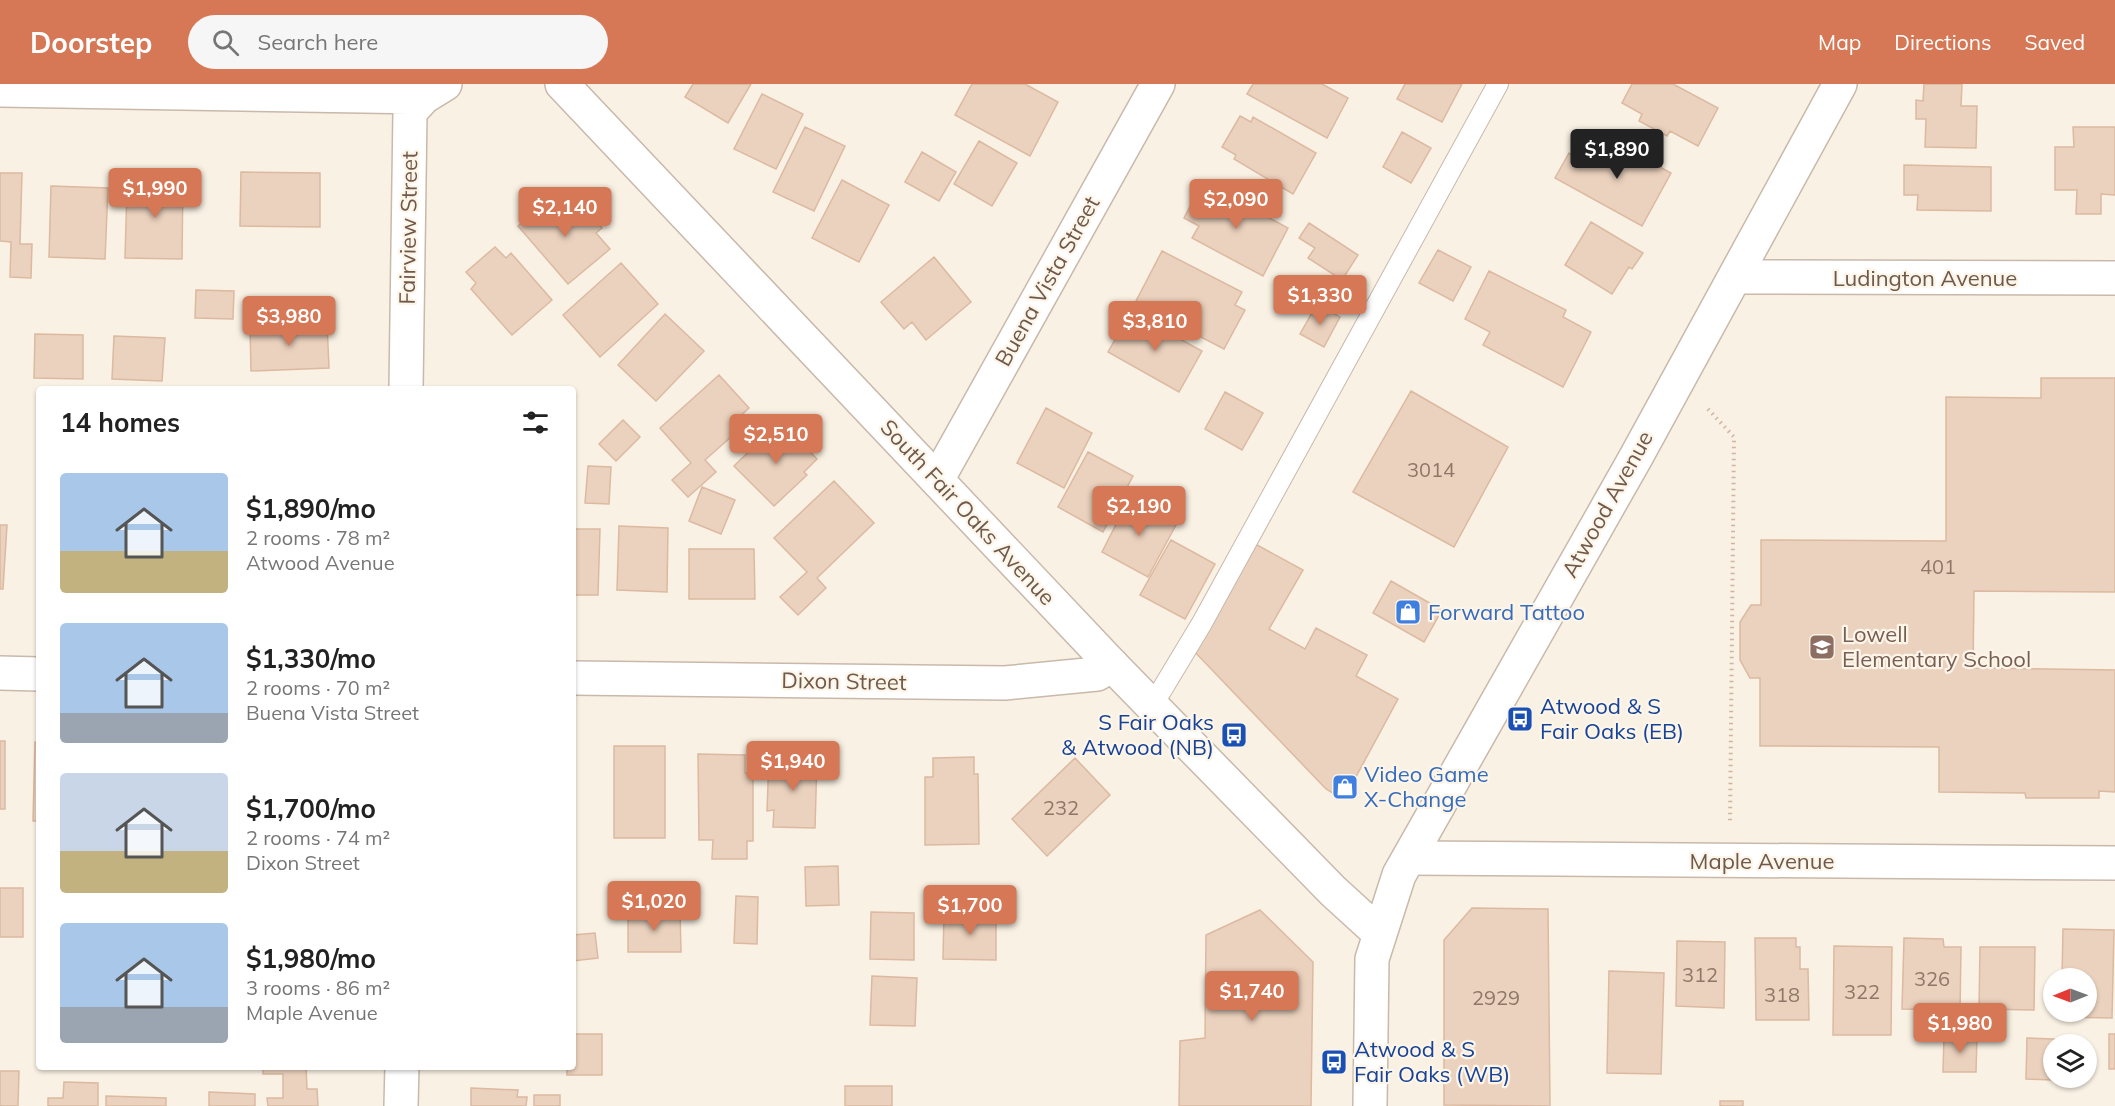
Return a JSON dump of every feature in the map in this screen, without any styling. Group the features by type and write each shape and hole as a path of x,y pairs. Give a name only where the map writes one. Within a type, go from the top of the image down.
{"street":[{"name":"South Fair Oaks Avenue","path":"562,84 1112,665 1333,891 1379,933"},
{"name":"Buena Vista Street","path":"937,480 1158,84"},
{"name":"Atwood Avenue","path":"1370,1106 1372,959 1400,875 1735,277 1840,84"},
{"path":"0,90 434,90"},
{"name":"Fairview Street","path":"406,386 411,112 434,90"},
{"name":"Ludington Avenue","path":"1735,277 2115,278"},
{"name":"Dixon Street","path":"576,678 1005,683 1097,674 1112,665"},
{"path":"0,673 36,674"},
{"name":"Maple Avenue","path":"1409,858 2115,863"},
{"path":"401,1106 402,1070"}],"lane":[{"path":"1152,706 1202,623 1498,84"}],"path":[{"path":"1708,409 1734,437 1730,824"}],"building":[{"path":"693,84 751,84 728,123 685,97"},
{"path":"972,84 1025,84 1058,102 1030,156 955,115"},
{"path":"1253,84 1322,84 1348,98 1327,138 1247,94"},
{"path":"1405,84 1462,84 1442,122 1397,99"},
{"path":"1632,84 1673,84 1718,108 1698,146 1670,131 1667,136 1639,121 1642,114 1622,103"},
{"path":"1924,84 1962,84 1961,106 1977,106 1976,148 1925,147 1926,119 1916,119 1916,100 1923,101"},
{"path":"762,94 803,114 776,169 734,149"},
{"path":"1240,116 1251,122 1253,117 1316,153 1293,194 1234,159 1236,155 1222,147"},
{"path":"805,127 845,146 814,211 773,192"},
{"path":"2073,127 2115,127 2115,195 2101,194 2101,214 2076,214 2077,190 2055,190 2055,147 2074,147"},
{"path":"1402,132 1431,148 1411,183 1383,167"},
{"path":"1604,136 1671,173 1642,226 1555,178 1569,153 1589,164"},
{"path":"979,141 1017,163 992,206 954,184"},
{"path":"922,152 956,172 939,201 905,182"},
{"path":"1904,165 1991,167 1991,211 1917,210 1918,195 1904,195"},
{"path":"241,172 320,173 320,227 240,226"},
{"path":"0,173 22,173 20,244 32,244 31,278 10,277 11,242 0,241"},
{"path":"143,176 183,177 182,259 125,258 127,188 143,188"},
{"path":"842,180 889,205 859,262 812,238"},
{"path":"51,186 108,188 105,259 49,257"},
{"path":"1200,188 1216,197 1219,191 1288,228 1263,276 1192,238 1199,226 1184,218"},
{"path":"554,195 564,206 570,201 589,223 594,219 602,228 596,233 610,249 568,284 518,226"},
{"path":"1591,222 1643,253 1632,269 1629,267 1612,294 1565,265"},
{"path":"1309,223 1358,255 1342,280 1308,258 1315,248 1299,238"},
{"path":"495,247 506,258 511,253 552,300 512,335 471,289 476,283 466,272"},
{"path":"1438,250 1471,267 1453,301 1419,283"},
{"path":"1162,251 1242,292 1235,305 1245,310 1224,349 1135,303"},
{"path":"934,257 971,302 926,340 912,322 904,329 881,302"},
{"path":"621,263 658,304 600,357 563,315"},
{"path":"1489,271 1566,310 1563,317 1591,332 1563,387 1483,345 1490,332 1465,319"},
{"path":"196,290 234,291 233,319 195,318"},
{"path":"1317,304 1340,317 1324,347 1300,334"},
{"path":"1131,312 1202,351 1179,392 1108,352"},
{"path":"665,314 704,351 656,401 618,365"},
{"path":"327,323 329,368 251,371 250,326"},
{"path":"35,334 83,335 83,379 34,378"},
{"path":"114,336 165,338 162,381 112,379"},
{"path":"719,375 749,408 734,422 740,429 705,460 716,472 688,497 672,480 691,463 660,428"},
{"name":"Lowell Elementary School","path":"2041,378 2115,378 2115,592 1974,591 1973,668 2115,670 2115,792 2099,791 2099,798 2026,798 2025,793 1939,792 1939,747 1760,746 1760,678 1750,678 1740,660 1740,622 1751,605 1761,605 1761,540 1946,541 1946,397 2041,398"},
{"path":"1411,391 1508,447 1454,547 1353,492"},
{"path":"1225,392 1263,413 1242,450 1205,429"},
{"path":"1046,408 1092,433 1064,488 1017,463"},
{"path":"623,420 640,437 616,461 599,444"},
{"path":"785,427 817,459 804,472 807,475 774,506 734,466 768,433 773,437"},
{"path":"1088,452 1133,476 1103,532 1058,507"},
{"path":"588,466 611,467 609,504 585,503"},
{"path":"834,481 874,523 817,578 826,588 798,615 780,597 807,572 774,538"},
{"path":"702,487 735,500 721,534 689,521"},
{"path":"1130,497 1177,523 1148,577 1102,552"},
{"path":"0,525 7,525 3,589 0,589"},
{"path":"619,526 668,528 667,592 617,590"},
{"path":"576,529 600,529 598,595 576,595"},
{"path":"1171,540 1215,564 1185,619 1140,595"},
{"path":"1248,540 1303,570 1269,629 1305,649 1316,628 1367,655 1356,676 1398,699 1351,786 1344,793 1336,795 1326,789 1190,647"},
{"path":"689,549 754,549 755,599 689,599"},
{"name":"Forward Tattoo","path":"1391,581 1442,610 1424,642 1373,613"},
{"path":"0,741 5,741 5,809 0,809"},
{"path":"35,742 36,742 36,821 33,821"},
{"path":"614,746 665,746 665,838 614,838"},
{"path":"698,754 745,755 745,773 753,773 753,841 747,841 747,859 712,859 713,840 699,840"},
{"path":"769,757 817,758 815,828 773,827 774,810 767,811"},
{"path":"974,757 974,774 978,774 979,844 925,845 925,777 933,777 933,758"},
{"path":"1075,758 1110,795 1047,856 1012,819"},
{"path":"838,866 839,905 806,906 805,867"},
{"path":"0,888 23,888 23,937 0,937"},
{"path":"736,896 758,897 757,944 734,943"},
{"path":"1472,908 1548,909 1550,1106 1444,1105 1444,940"},
{"path":"1260,910 1313,962 1311,1106 1179,1106 1180,1041 1205,1038 1206,935"},
{"path":"680,911 681,952 628,952 628,912"},
{"path":"871,912 914,913 914,960 870,959"},
{"path":"944,912 996,913 996,960 943,959"},
{"path":"2063,929 2114,930 2112,1018 2097,1018 2097,968 2062,968"},
{"path":"595,933 598,958 576,961 576,935"},
{"path":"1755,938 1796,938 1796,947 1800,947 1800,969 1808,969 1809,1020 1756,1020"},
{"path":"1904,938 1943,939 1944,947 1961,947 1960,1010 1902,1009"},
{"path":"1677,941 1725,942 1724,1008 1676,1006"},
{"path":"1834,946 1892,947 1891,1035 1833,1035"},
{"path":"1980,947 2035,947 2034,1010 1979,1009"},
{"path":"1609,971 1664,973 1661,1074 1607,1073"},
{"path":"872,976 917,978 915,1026 870,1025"},
{"path":"576,1034 602,1034 602,1075 567,1075 567,1070 576,1070"},
{"path":"2109,1034 2115,1034 2115,1069 2109,1069"},
{"path":"1944,1036 1977,1036 1976,1072 1943,1072"},
{"path":"2027,1038 2043,1039 2043,1080 2026,1079"},
{"path":"263,1070 306,1070 307,1089 317,1089 318,1106 268,1106 267,1098 283,1098 283,1074 263,1074"},
{"path":"0,1071 19,1071 18,1106 0,1106"},
{"path":"64,1082 98,1083 98,1106 48,1106 48,1098 63,1098"},
{"path":"845,1086 892,1086 892,1106 845,1106"},
{"path":"471,1088 518,1090 517,1097 527,1097 526,1106 471,1106"},
{"path":"209,1092 255,1094 255,1106 209,1106"},
{"path":"534,1095 560,1095 560,1106 534,1106"},
{"path":"106,1096 166,1098 166,1106 106,1106"},
{"path":"1720,1101 1743,1101 1743,1106 1720,1106"}],"place":[{"name":"Forward Tattoo","path":"1408,612"},
{"name":"Lowell Elementary School","path":"1822,647"},
{"name":"Atwood & S Fair Oaks (EB)","path":"1520,719"},
{"name":"S Fair Oaks & Atwood (NB)","path":"1234,735"},
{"name":"Video Game X-Change","path":"1345,787"},
{"name":"Atwood & S Fair Oaks (WB)","path":"1334,1062"}]}
